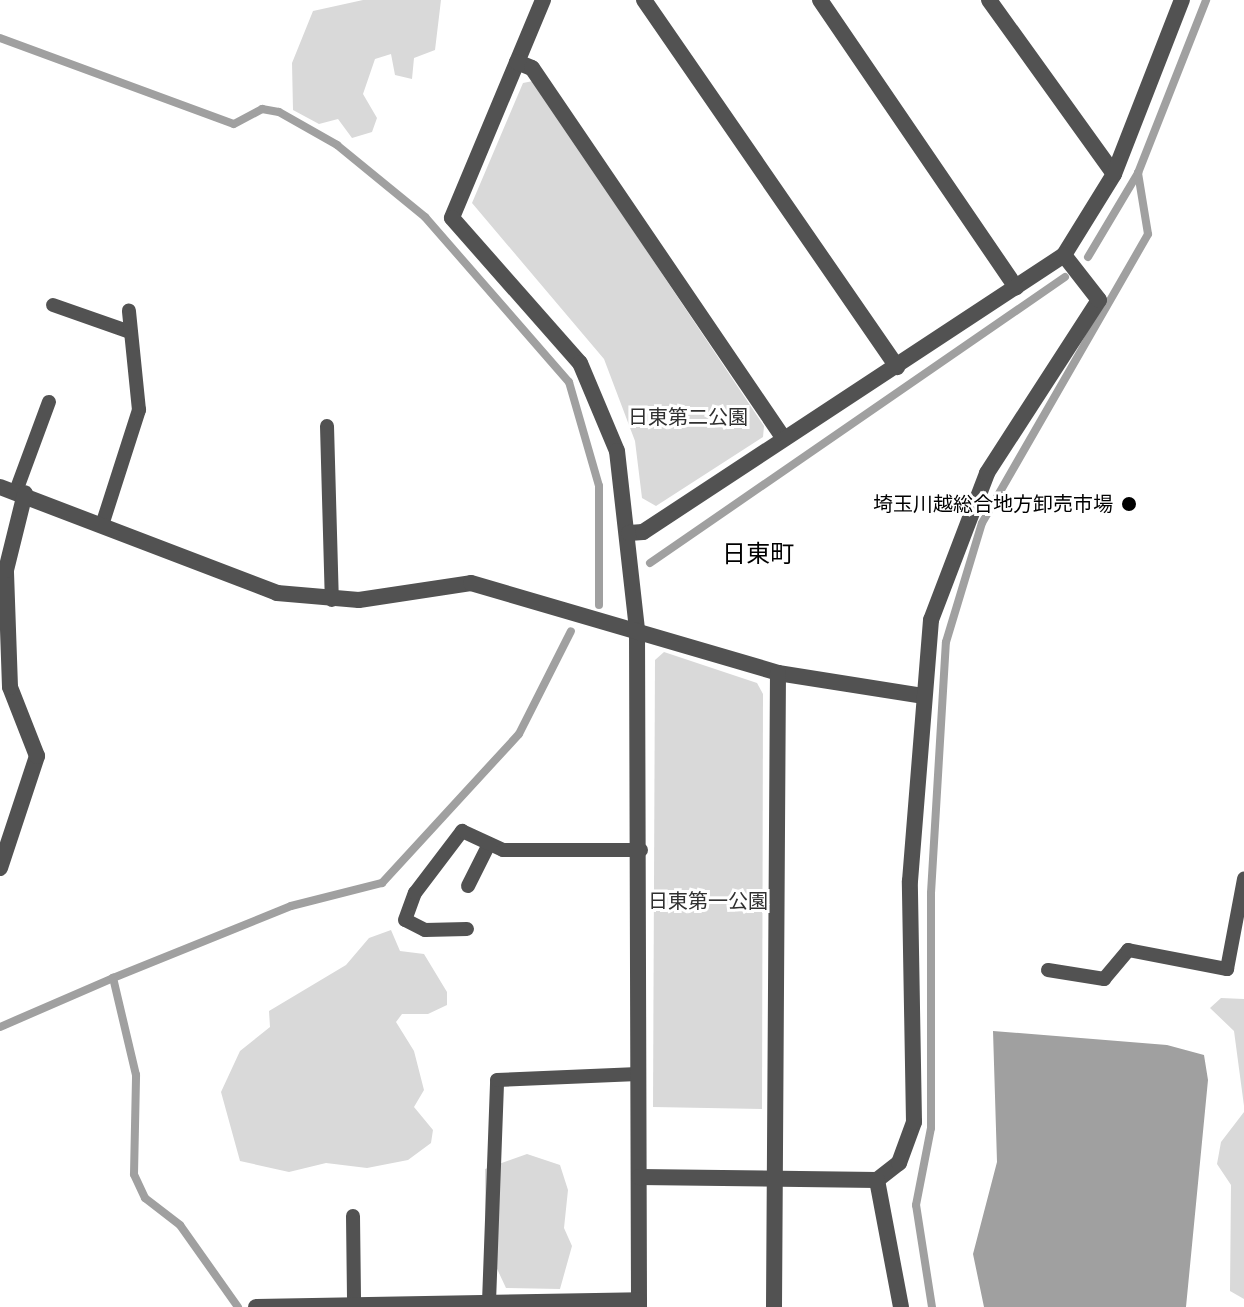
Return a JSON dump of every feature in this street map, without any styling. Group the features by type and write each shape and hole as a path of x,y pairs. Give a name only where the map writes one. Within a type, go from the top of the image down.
{"street":[{"path":"256,1307 489,1302 639,1304 641,850 637,630 629,533 617,451 580,363 452,218 543,0"},
{"path":"644,0 897,367"},
{"path":"820,0 1016,287"},
{"path":"989,0 1114,174"},
{"path":"629,533 643,532 1064,255 1114,174 1179,6 1162,0"},
{"path":"517,62 532,68 783,438"},
{"path":"639,1177 877,1180 899,1163 914,1122 910,895 924,696 936,599 969,511 1099,300 1064,255"},
{"path":"0,868 37,756 10,687 6,570 14,490 103,522 239,580 332,600 454,581 637,630 778,673 924,696"},
{"path":"774,1307 778,673"},
{"path":"877,1180 901,1307"}],"lane":[{"path":"53,305 130,332"},
{"path":"103,522 139,410 129,311"},
{"path":"14,490 49,402"},
{"path":"327,426 332,600"},
{"path":"467,929 410,926 407,910 462,831 488,846 641,850"},
{"path":"468,886 488,846"},
{"path":"1048,970 1104,979 1128,950 1227,969 1244,879"},
{"path":"489,1302 497,1080 638,1074"},
{"path":"353,1216 354,1304"}],"green space":[{"path":"363,0 441,0 435,50 414,58 412,79 395,75 391,54 375,59 363,94 377,118 372,132 352,138 338,119 319,124 293,110 292,63 313,11"},
{"name":"日東第二公園","path":"533,81 764,426 763,437 656,506 642,498 635,441 604,359 472,203 523,83"},
{"name":"日東第一公園","path":"664,652 757,683 763,694 762,1109 653,1107 655,660"},
{"path":"391,930 400,951 424,954 447,992 447,1005 428,1014 402,1014 396,1022 414,1051 424,1090 414,1107 433,1130 431,1143 408,1160 367,1168 326,1163 289,1172 240,1161 221,1092 240,1051 270,1027 269,1011 346,965 369,938"},
{"path":"1221,998 1244,999 1244,1106 1234,1031 1210,1008"},
{"path":"1244,1112 1244,1299 1230,1291 1231,1185 1217,1164 1221,1142"},
{"path":"527,1154 560,1165 568,1190 564,1228 572,1246 560,1289 506,1288 485,1243 485,1169"}],"shaded area":[{"path":"993,1031 1167,1045 1204,1055 1208,1080 1186,1307 984,1307 973,1254 997,1162"}],"waterway":[{"path":"1088,257 1138,173 1206,0"},
{"path":"0,38 234,124 262,109 279,112 337,145 425,217 569,382 599,486 599,605"},
{"path":"932,1307 916,1205 931,1128 931,893 946,642 982,523 1148,234 1138,173"},
{"path":"650,563 1065,277"},
{"path":"238,1307 180,1225 145,1198 134,1174 136,1075 113,978 291,906 382,883 519,734 571,631"},
{"path":"0,1027 113,978"}],"place":[{"name":"埼玉川越総合地方卸売市場","path":"1129,504"}],"district":[{"name":"日東町","path":"758,554"}]}
